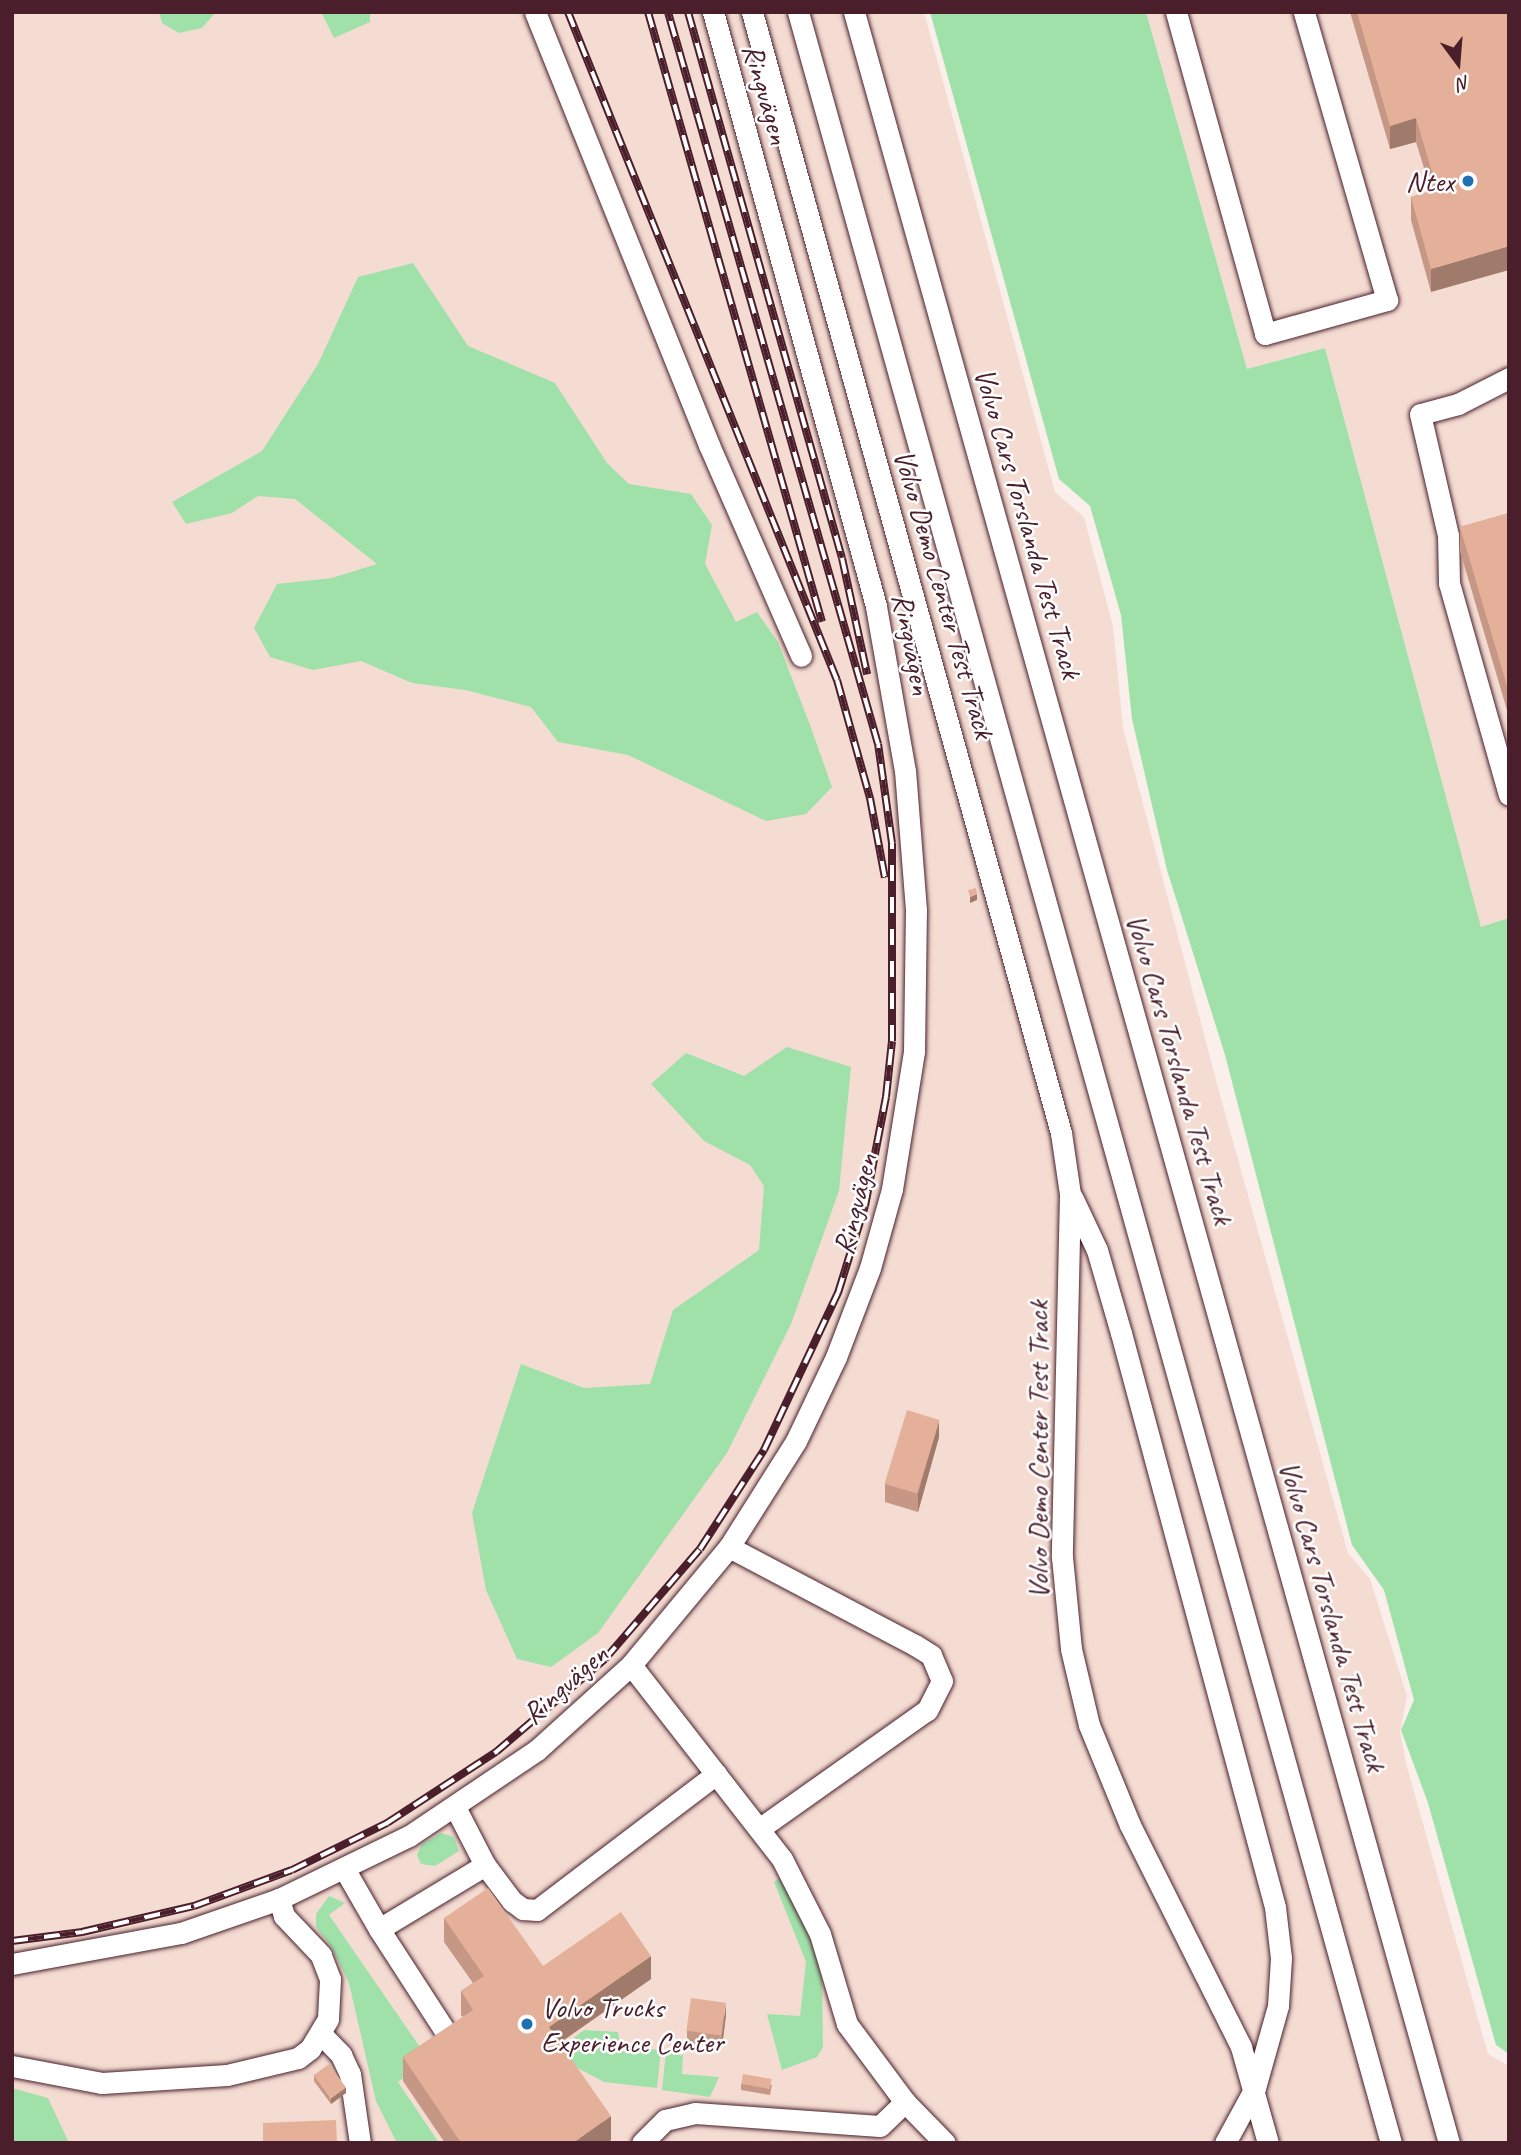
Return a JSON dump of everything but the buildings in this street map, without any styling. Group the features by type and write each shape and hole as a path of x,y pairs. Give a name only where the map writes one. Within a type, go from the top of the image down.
{"street":[{"path":"535,12 709,445 801,656"},
{"name":"Ringvägen","path":"12,1964 158,1938 279,1899 345,1870 455,1807 537,1749 631,1665 729,1547 796,1441 836,1357 870,1268 905,1118 914,1051 916,932 905,771 876,606 713,12"},
{"name":"Volvo Demo Center Test Track","path":"752,12 1046,1072 1070,1194 1062,1509 1071,1649 1100,1758 1231,2025 1255,2088 1268,2143"},
{"path":"798,12 1391,2143"},
{"name":"Volvo Cars Torslanda Test Track","path":"854,12 1449,2143"},
{"path":"1177,12 1265,334 1387,300 1304,12"},
{"path":"1509,378 1458,404 1420,414 1448,535 1449,583 1509,795"},
{"name":"Volvo Demo Center Test Track","path":"1070,1194 1097,1250 1121,1333 1275,1907 1280,1995 1255,2088 1225,2143"},
{"path":"729,1547 931,1655 943,1681 927,1710 759,1829"},
{"path":"631,1665 759,1829 808,1905 847,2024 905,2102 945,2143"},
{"path":"455,1807 485,1865 512,1901 523,1909 537,1910 716,1774"},
{"path":"379,1929 485,1865"},
{"path":"345,1870 379,1929 443,2028"},
{"path":"12,2066 84,2082 226,2075 298,2058 321,2035 330,2011 330,1979 321,1955 284,1916 279,1899"},
{"path":"321,2035 341,2055 350,2074 360,2143"},
{"path":"642,2143 665,2120 695,2113 880,2126 905,2102"}],"shaded area":[{"path":"12,12 924,12 1055,492 1084,517 1113,626 1123,728 1220,1095 1348,1553 1370,1579 1407,1696 1400,1732 1407,1767 1488,2054 1509,2066 1509,2143 12,2143"},
{"path":"1146,12 1509,12 1509,918 1481,928 1325,348 1247,369"}],"green space":[{"path":"159,12 216,12 202,28 179,33 162,23"},
{"path":"321,12 370,12 370,22 334,38"},
{"path":"930,12 1146,12 1247,369 1325,348 1481,927 1509,918 1509,2054 1496,2045 1428,1803 1401,1730 1414,1700 1384,1590 1352,1545 1225,1055 1167,870 1132,719 1121,615 1090,506 1059,479"},
{"path":"413,263 468,346 555,383 607,463 629,484 691,494 712,525 705,564 736,622 757,612 778,642 810,725 832,787 806,814 766,821 628,755 558,742 531,707 465,690 412,683 361,661 313,670 270,657 254,628 277,584 332,578 377,564 295,499 258,496 232,513 186,524 172,502 262,451 318,364 358,277"},
{"path":"787,1047 851,1067 839,1191 791,1324 727,1453 598,1633 551,1667 517,1659 486,1590 472,1513 521,1364 584,1388 650,1384 673,1310 759,1250 764,1186 750,1165 704,1141 651,1084 686,1053 744,1076"},
{"path":"441,1833 454,1837 459,1851 435,1866 421,1864 417,1855 421,1845"},
{"path":"780,1878 806,1927 822,1975 823,2047 817,2057 782,2070 767,2014 800,2016 806,1962 774,1882"},
{"path":"329,1896 345,1903 329,1915 422,2050 442,2051 398,2082 439,2143 397,2143 376,2101 349,1983 331,1946 316,1927 316,1914"},
{"path":"584,2030 618,2032 621,2051 630,2052 634,2047 661,2050 657,2088 604,2082 572,2065 572,2039"},
{"path":"666,2051 683,2052 682,2074 719,2077 710,2097 662,2090"},
{"path":"12,2088 48,2098 69,2143 12,2143"}],"railway":[{"path":"568,12 837,680 870,798 885,878"},
{"path":"648,12 822,622"},
{"path":"12,1941 82,1932 194,1906 292,1870 387,1823 496,1752 605,1659 700,1549 764,1450 838,1293 865,1206 886,1097 892,1041 892,843 878,744 668,12"},
{"path":"688,12 842,558 867,674"}],"place":[{"name":"Ntex","path":"1468,181"},
{"name":"Volvo Trucks Experience Center","path":"527,2024"}]}
